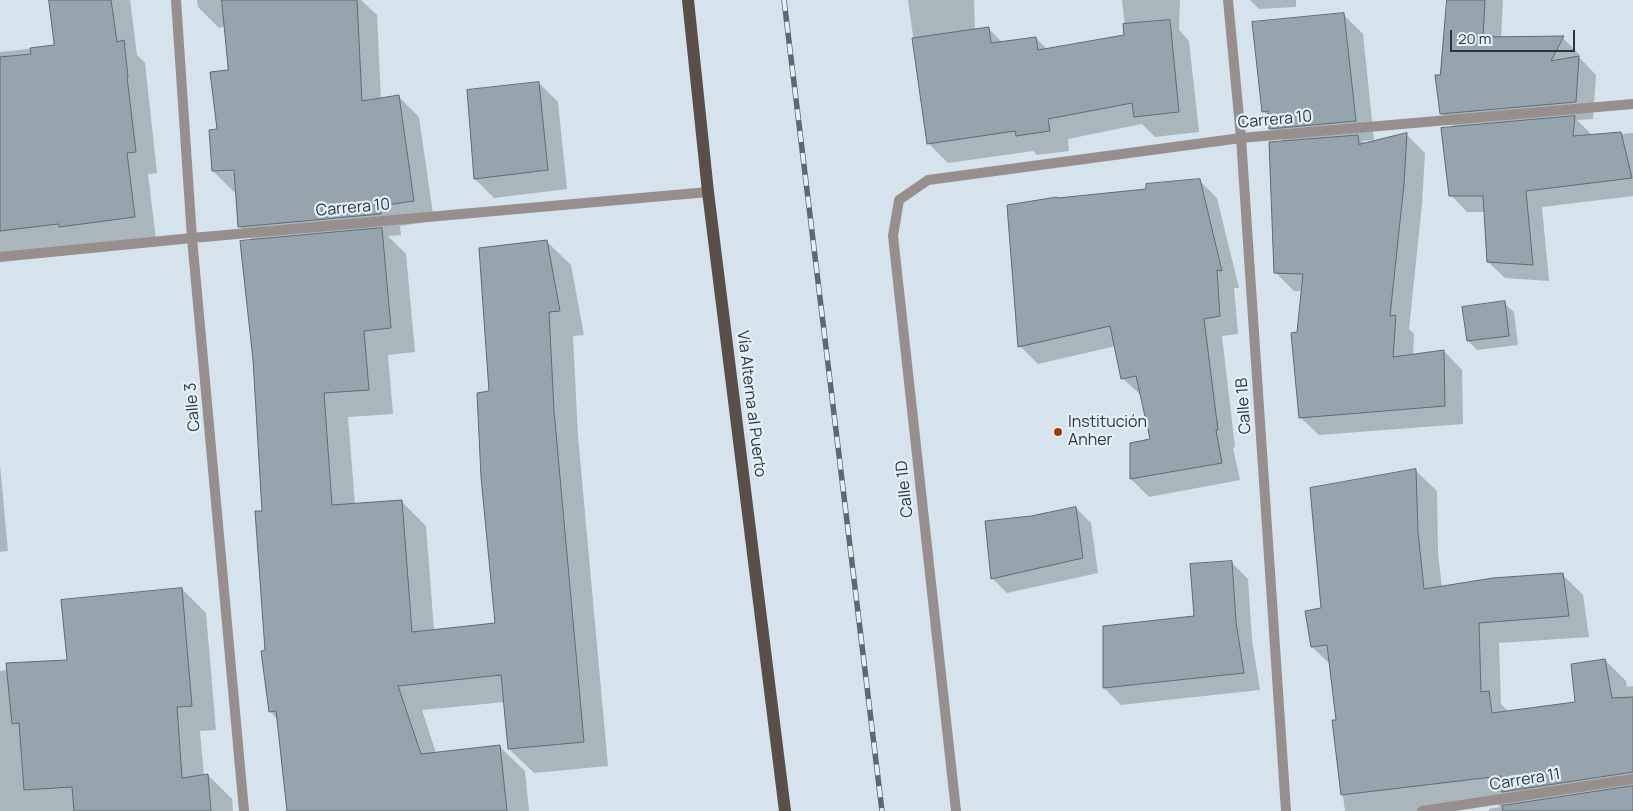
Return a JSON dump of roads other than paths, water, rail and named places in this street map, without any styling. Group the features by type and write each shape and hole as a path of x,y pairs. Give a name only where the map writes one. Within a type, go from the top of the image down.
{"main road":[{"name":"Vía Alterna al Puerto","path":"688,0 708,192 785,811"}],"street":[{"name":"Calle 3","path":"176,0 192,238 244,811"},
{"name":"Calle 1B","path":"1228,0 1241,138 1286,811"},
{"name":"Carrera 10","path":"928,180 1241,138 1630,104"},
{"name":"Calle 1D","path":"928,180 899,200 892,236 956,811"},
{"name":"Carrera 10","path":"0,257 708,192"},
{"name":"Carrera 11","path":"1422,811 1633,779"}],"railway":[{"path":"784,0 882,811"}],"place":[{"name":"Institución Anher","path":"1058,432"}]}
